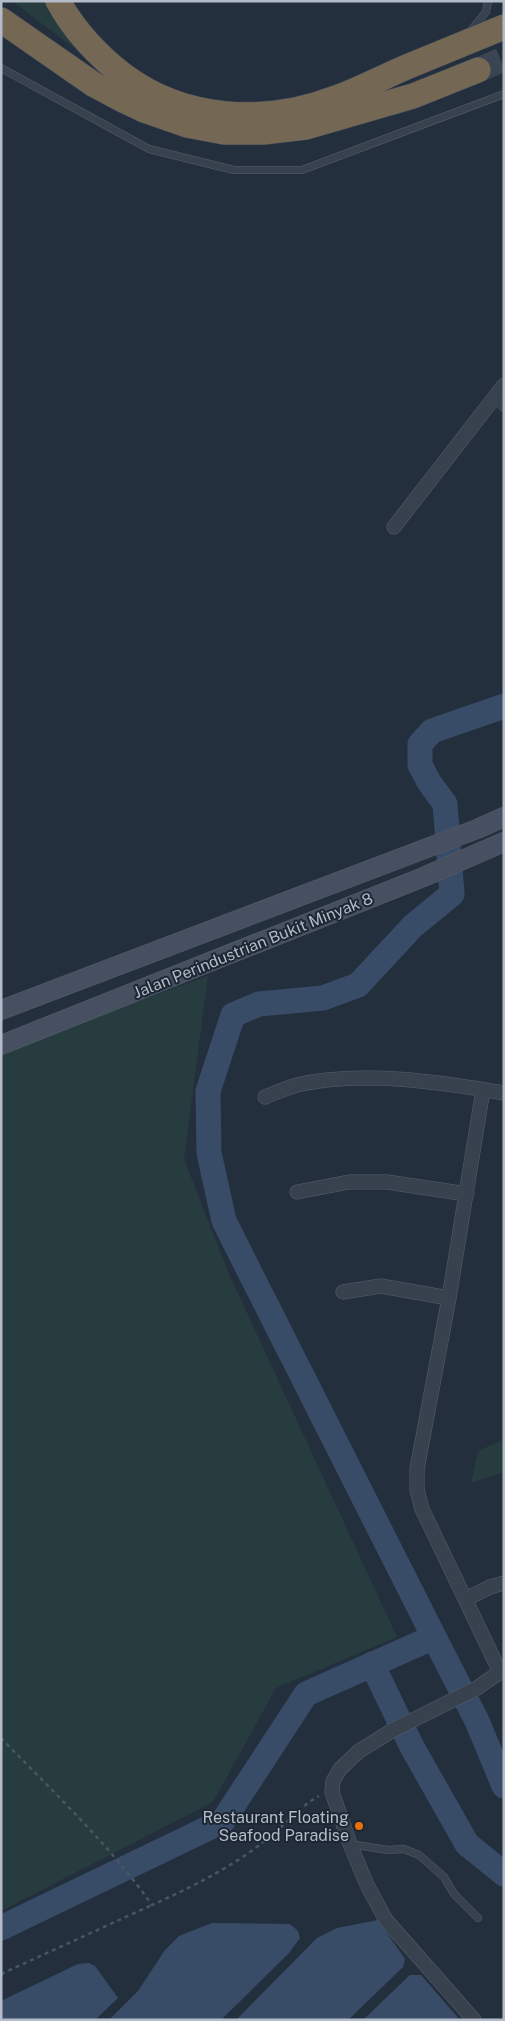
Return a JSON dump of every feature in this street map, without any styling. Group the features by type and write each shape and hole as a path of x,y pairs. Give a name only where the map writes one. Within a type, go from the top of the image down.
{"highway":[{"path":"58,1 68,18 93,49 143,89 185,106 223,114 268,114 313,105 343,95 504,27"},
{"path":"1,20 93,84 121,99 187,125 224,132 263,132 306,126 413,96 478,70"}],"street":[{"path":"394,526 504,384"},
{"name":"Jalan Perindustrian Bukit Minyak 8","path":"1,1010 477,829 504,817"},
{"name":"Jalan Perindustrian Bukit Minyak 8","path":"1,1046 421,878 504,842"},
{"path":"265,1096 297,1085 338,1080 397,1079 504,1093"},
{"path":"474,2020 386,1920 366,1885 332,1792 333,1781 340,1769 359,1751 392,1730 477,1688 502,1673 422,1509 416,1490 420,1451 449,1298 483,1090"},
{"path":"297,1192 349,1182 387,1182 467,1194"},
{"path":"343,1292 381,1286 449,1298"},
{"path":"466,1599 490,1587 504,1583"}],"lane":[{"path":"458,47 486,12 488,1"},
{"path":"1,68 149,149 234,170 302,170 504,94"},
{"path":"493,399 504,408"},
{"path":"350,1844 388,1850 404,1849 419,1855 444,1877 454,1894 478,1918"}],"path":[{"path":"1,1738 110,1852 135,1880 152,1905"},
{"path":"1,1974 193,1886 266,1840 307,1803 319,1796 332,1792"}],"green space":[{"path":"12,1 45,1 49,13 99,67"},
{"path":"208,976 184,1159 229,1274 397,1637 276,1688 213,1802 1,1911 1,1051"},
{"path":"504,1439 504,1472 471,1483 478,1451"}],"water":[{"path":"378,1920 405,1959 403,1967 348,2020 236,2020 317,1938 337,1928"},
{"path":"212,1923 290,1924 298,1931 300,1938 289,1953 221,2020 109,2020 138,1991 165,1950 179,1936"},
{"path":"89,1963 95,1966 118,1998 95,2020 1,2020 1,2001 78,1964"},
{"path":"410,1975 421,1975 460,2020 363,2020"}],"waterway":[{"path":"434,1637 224,1221 209,1153 208,1091 233,1015 259,1004 323,998 358,985 413,926 452,894 445,804 429,782 420,765 420,744 432,731 504,706"},
{"path":"1,1928 223,1821 306,1694 434,1637 477,1721 504,1786"},
{"path":"372,1664 412,1747 467,1844 504,1874"}],"tunnel":[{"path":"478,70 504,59"}],"place":[{"name":"Restaurant Floating Seafood Paradise","path":"359,1826"}]}
